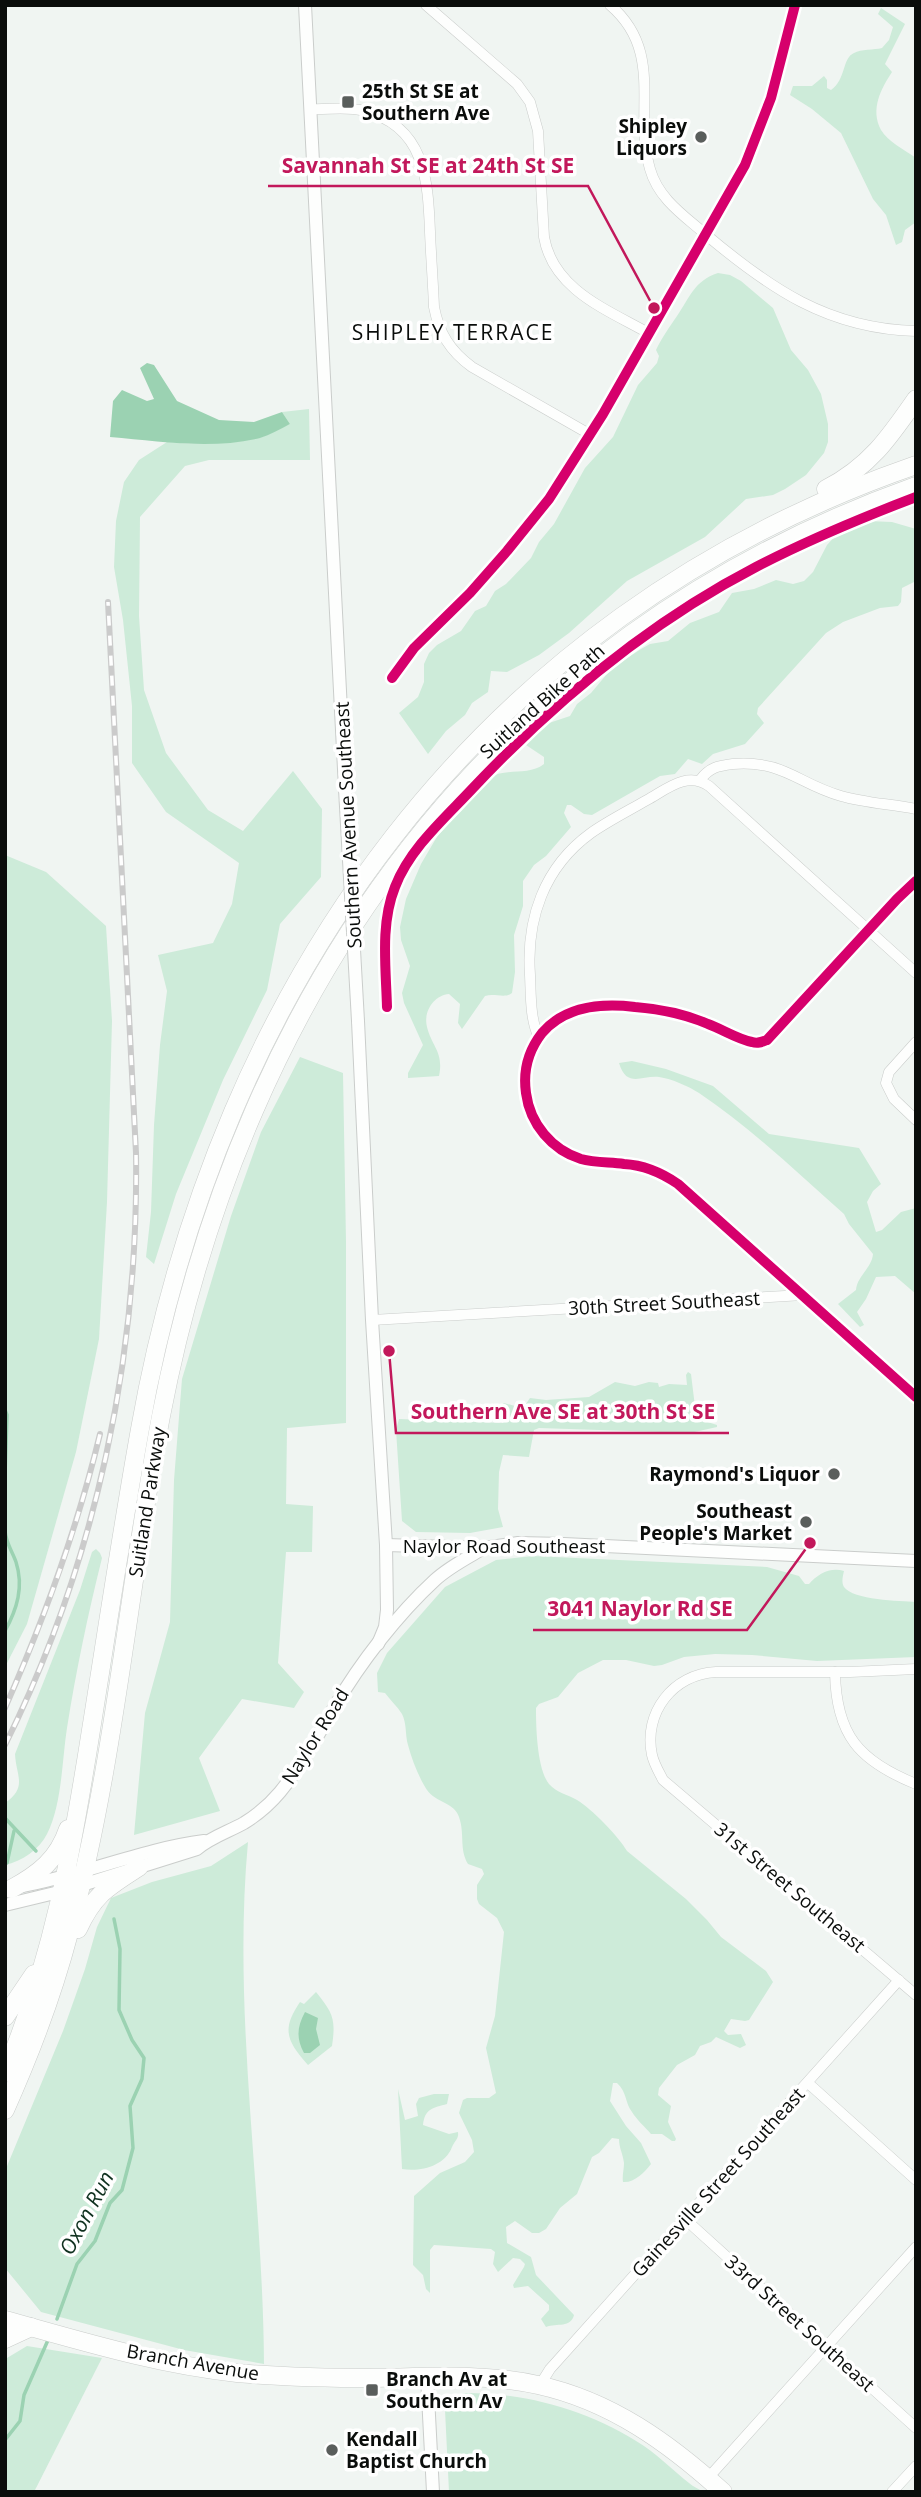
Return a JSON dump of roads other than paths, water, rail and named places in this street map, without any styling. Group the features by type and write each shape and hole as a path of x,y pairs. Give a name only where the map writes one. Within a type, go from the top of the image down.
{"highway":[{"path":"679,577 740,531 836,484 854,472 885,444 916,399"},
{"path":"679,577 787,517 916,465"},
{"name":"Suitland Parkway","path":"5,2073 74,1881 100,1793 159,1424 176,1339 191,1284 223,1186 258,1100 313,988 356,918 415,839 462,785 530,717 601,657 661,614 736,568 837,518 916,486"},
{"name":"Suitland Parkway","path":"5,2110 39,2028 58,1970 74,1881 81,1792 139,1430 159,1335 179,1259 206,1178 248,1078 293,986 354,889 423,798 489,726 539,681 589,640 679,577"},
{"path":"7,1894 36,1875 53,1859 62,1845 81,1792"},
{"path":"58,1970 95,1899 107,1887 139,1867"},
{"path":"5,2017 23,1993 48,1950"},
{"name":"Branch Avenue","path":"5,2320 180,2364 236,2372 338,2377 478,2377 540,2385 602,2407 639,2425 684,2457 723,2492"},
{"path":"5,2339 31,2327"}],"main road":[{"name":"Southern Avenue Southeast","path":"306,5 372,1320 386,1545 387,1610 379,1644"},
{"name":"Naylor Road Southeast","path":"386,1545 484,1548 517,1543 564,1544 916,1560"},
{"name":"Naylor Road","path":"7,1894 139,1867 197,1849 208,1840 244,1823 279,1793 305,1758 356,1673 379,1644 435,1580 484,1548"},
{"name":"Naylor Road","path":"74,1881 170,1845 208,1840"},
{"path":"427,2377 433,2492"}],"street":[{"path":"426,5 511,78 530,102 538,131 544,237 549,257 557,271 579,293 650,334"},
{"path":"610,5 628,22 639,44 645,92 647,153 653,179 670,202 771,286 798,302 853,322 916,331"},
{"path":"392,678 414,648 500,559 549,499 591,435 732,191 763,123 795,5"},
{"path":"310,109 364,111 389,122 406,135 422,162 427,179 434,307 442,335 458,356 472,366 591,435"},
{"path":"539,1038 533,1024 529,942 534,913 549,878 572,848 593,831 664,791 695,779 716,766 745,763 779,768 837,795 916,809"},
{"path":"695,779 916,973"},
{"path":"916,881 772,1036 761,1043 749,1042 686,1016 647,1008 594,1006 567,1014 552,1024 539,1038 527,1063 525,1085 531,1115 549,1139 565,1152 584,1160 638,1166 669,1178 695,1197 916,1397"},
{"path":"916,1042 886,1079 889,1093 916,1120"},
{"name":"30th Street Southeast","path":"372,1320 803,1295"},
{"path":"916,1669 835,1672 839,1710 846,1731 856,1746 869,1760 885,1771 916,1784"},
{"name":"31st Street Southeast","path":"835,1672 698,1674 677,1685 658,1707 650,1730 652,1756 663,1780 916,1995"},
{"name":"Gainesville Street Southeast","path":"540,2385 550,2369 899,1980"},
{"path":"808,2083 916,2180"},
{"name":"33rd Street Southeast","path":"685,2219 916,2428"},
{"path":"708,2478 916,2247"},
{"path":"892,2492 916,2466"}],"waterway":[{"name":"Oxon Run","path":"5,1410 5,1475"},
{"name":"Oxon Run","path":"5,1531 19,1580 16,1606 5,1631"},
{"name":"Oxon Run","path":"5,1818 36,1851"},
{"path":"7,1863 14,1831"},
{"name":"Oxon Run","path":"57,2319 77,2264 95,2241 110,2203 122,2190 133,2148 130,2106 142,2079 144,2058 132,2040 119,2010 120,1949 114,1919"},
{"name":"Oxon Run","path":"5,2440 20,2421 24,2395 48,2340"}],"railway":[{"path":"5,1745 37,1675 64,1604 87,1531 106,1457 130,1306 136,1153 108,602"},
{"path":"5,1708 59,1573 100,1434"}],"place":[{"name":"25th St SE at Southern Ave","path":"348,102"},
{"name":"Shipley Liquors","path":"701,137"},
{"name":"Savannah St SE at 24th St SE","path":"654,308"},
{"name":"Southern Ave SE at 30th St SE","path":"389,1351"},
{"name":"Raymond's Liquor","path":"834,1474"},
{"name":"Southeast People's Market","path":"806,1522"},
{"name":"3041 Naylor Rd SE","path":"810,1543"},
{"name":"Branch Av at Southern Av","path":"372,2390"},
{"name":"Kendall Baptist Church","path":"332,2450"}],"district":[{"name":"SHIPLEY TERRACE","path":"453,333"}]}
